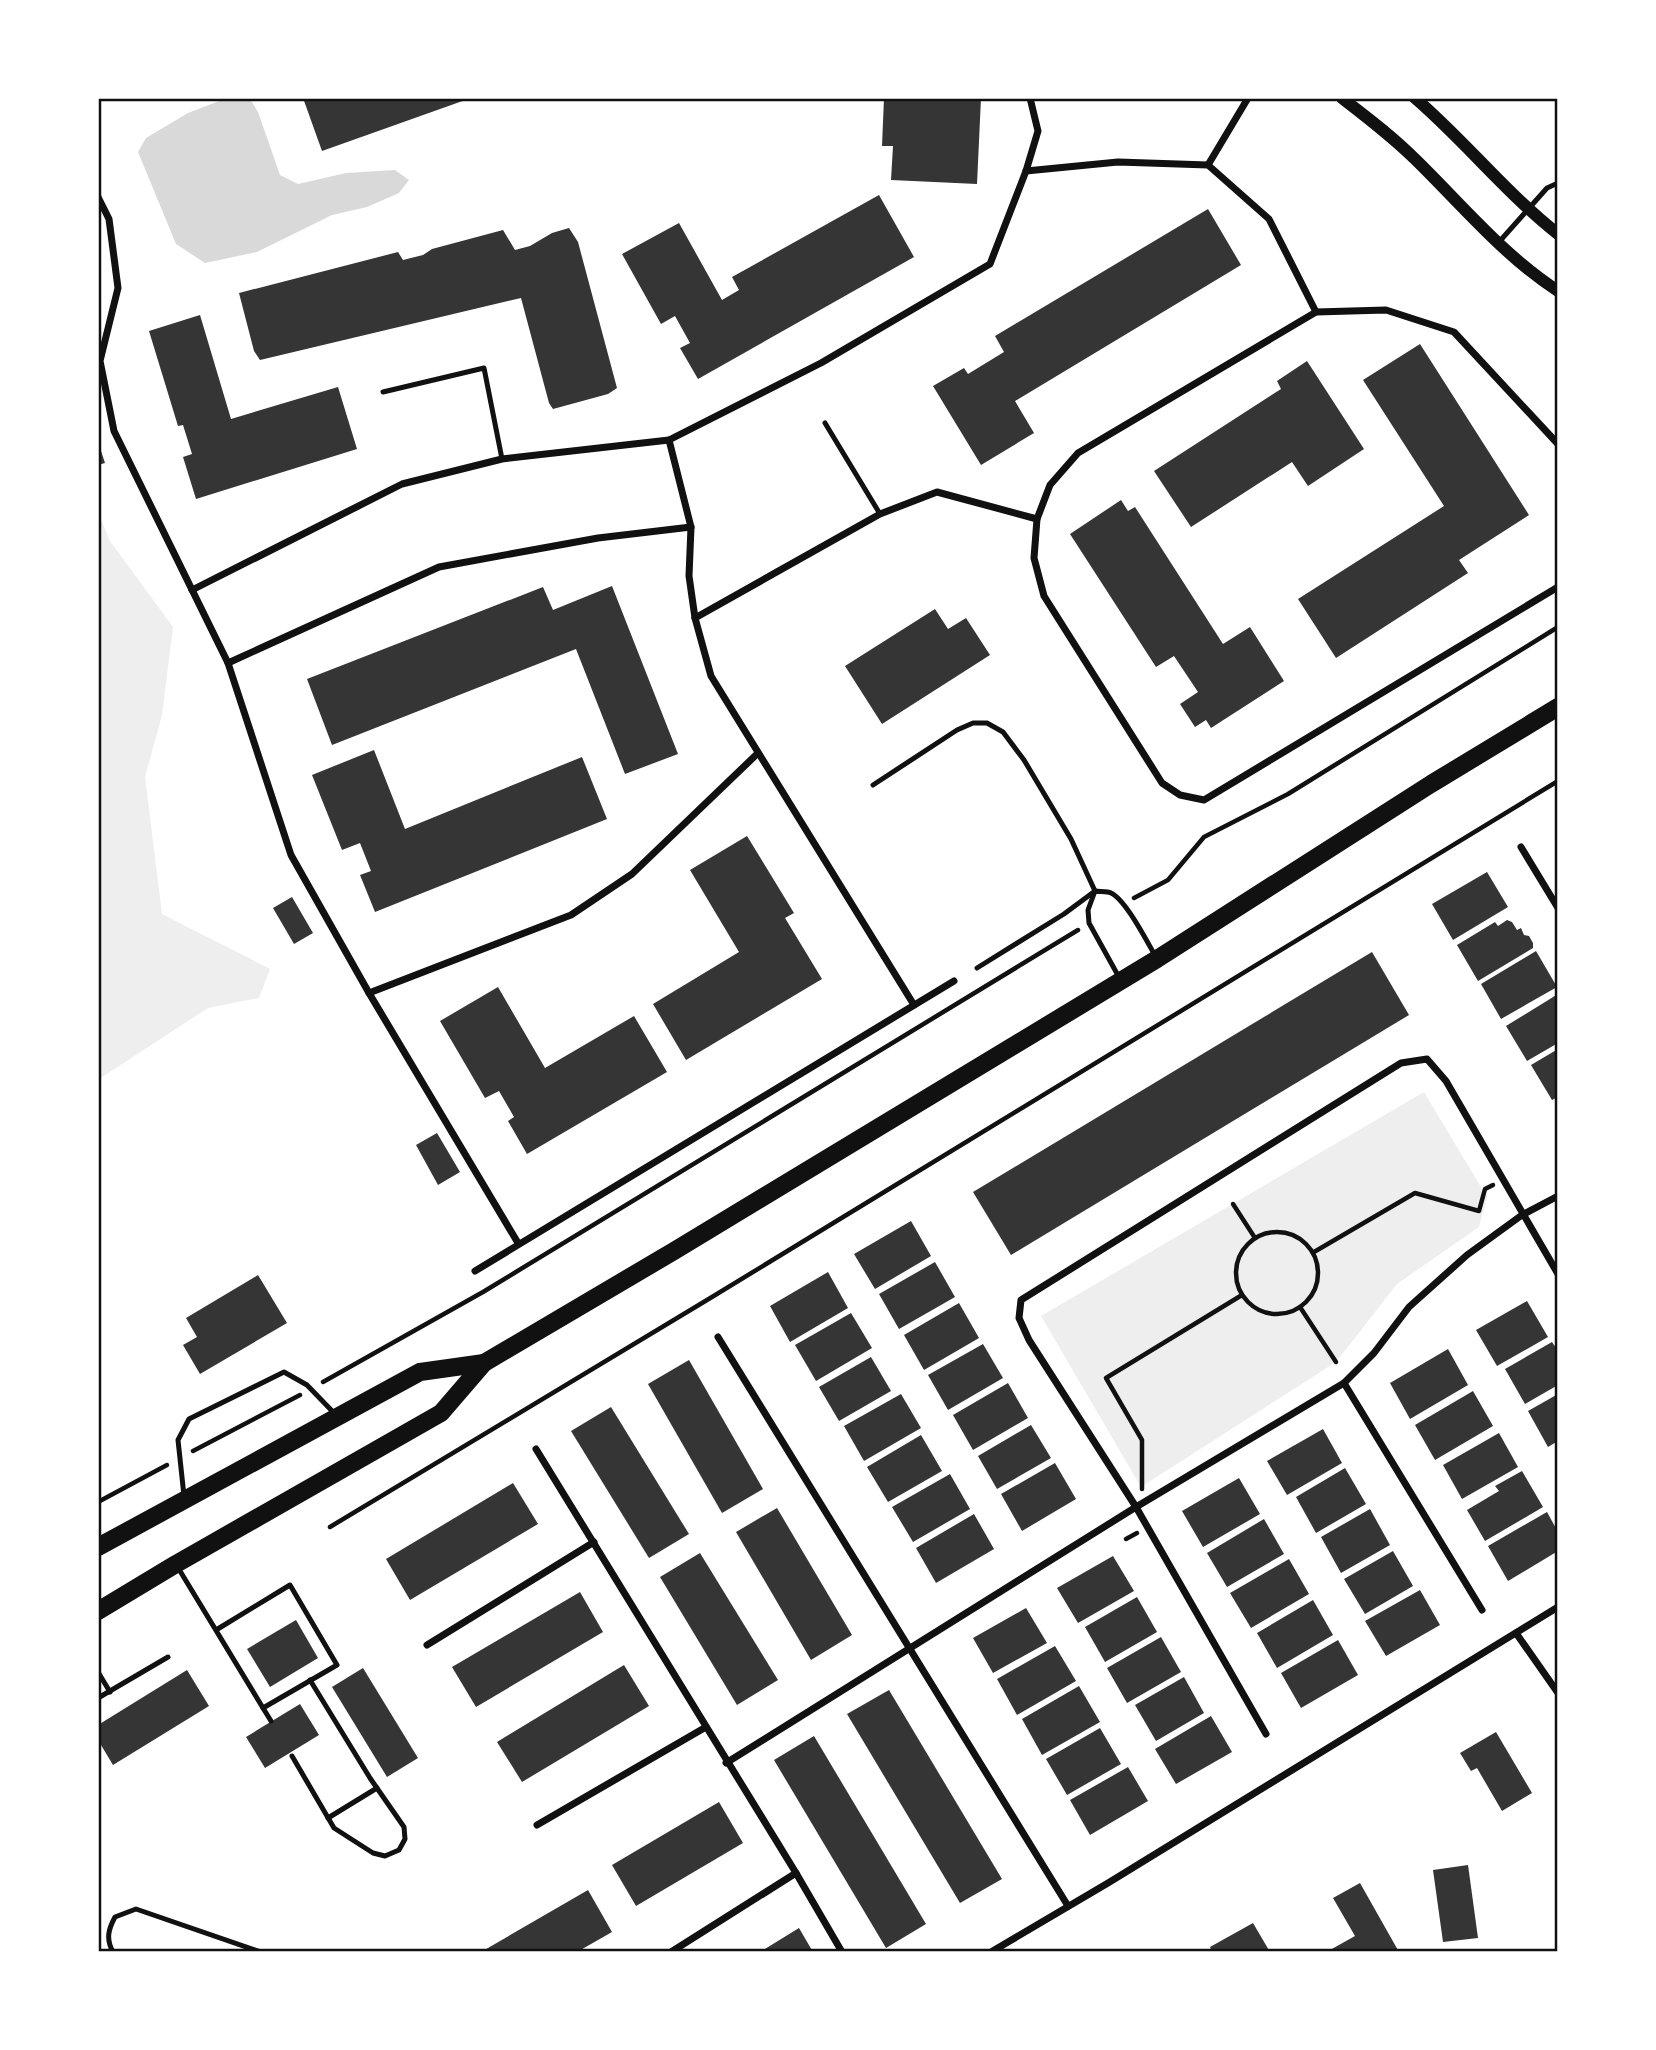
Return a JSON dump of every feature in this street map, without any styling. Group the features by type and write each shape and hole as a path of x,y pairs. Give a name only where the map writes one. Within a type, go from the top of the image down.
{"main road":[{"path":"98,1611 440,1413 484,1363 1157,960 1420,791 1558,707"},
{"path":"98,1547 421,1372 484,1363"}],"street":[{"path":"192,590 402,484 502,459 669,440 821,363 989,264 1026,171 1038,131 1030,98"},
{"path":"1208,165 1248,98"},
{"path":"1342,98 1383,130 1498,244 1558,291"},
{"path":"1415,98 1440,120 1526,209 1558,234"},
{"path":"1026,171 1118,162 1208,165 1269,219 1316,312"},
{"path":"98,197 109,219 118,288 100,361 114,431 228,663 291,855 369,993 518,1243"},
{"path":"1558,444 1454,332 1386,310 1316,312 1078,453 1049,485 1037,519 1034,558 1044,596 1162,783 1180,795 1204,800 1558,587"},
{"path":"669,440 691,527 689,576 695,618 711,676 914,1005"},
{"path":"695,618 880,514 937,492 1037,519"},
{"path":"228,663 439,568 598,538 691,527"},
{"path":"369,993 571,915 632,874 757,754"},
{"path":"1521,847 1558,908"},
{"path":"475,1271 954,981"},
{"path":"1266,1734 1136,1507 1029,1340 1019,1318 1021,1300 1401,1063 1427,1059 1446,1081 1558,1274"},
{"path":"726,1763 1149,1499 1344,1383 1374,1353 1409,1307 1467,1255 1522,1215 1558,1196"},
{"path":"718,1338 1068,1906"},
{"path":"1344,1383 1482,1610"},
{"path":"536,1449 842,1952"},
{"path":"427,1645 594,1542"},
{"path":"991,1952 1558,1607"},
{"path":"1516,1633 1558,1693"},
{"path":"537,1825 706,1727"},
{"path":"671,1952 796,1873"}],"lane":[{"path":"1498,244 1526,209 1547,188 1558,183"},
{"path":"383,392 484,368 502,459"},
{"path":"825,423 880,514"},
{"path":"873,785 957,730 973,723 987,723 1003,733 1024,760 1072,839 1095,891 1088,910 1089,923 1121,981"},
{"path":"977,968 1064,914 1095,891 1111,893 1118,899 1157,960"},
{"path":"185,1500 178,1440 189,1419 284,1372 307,1385 337,1417"},
{"path":"176,1564 271,1721"},
{"path":"216,1630 290,1585 337,1665 263,1708"},
{"path":"98,1698 168,1657"},
{"path":"98,1672 110,1692"},
{"path":"292,1756 334,1828 373,1853 385,1856 399,1850 405,1839 404,1827 370,1778 310,1680"},
{"path":"328,1818 377,1788"},
{"path":"113,1952 109,1945 108,1930 115,1917 136,1909 261,1952"}],"path":[{"path":"330,1527 1558,781"},
{"path":"1314,1252 1415,1193 1479,1211 1485,1189 1502,1180"},
{"path":"1233,1204 1255,1238"},
{"path":"1277,1231 1298,1237 1314,1252 1319,1273 1314,1294 1300,1307 1277,1315 1256,1310 1241,1295 1235,1273 1241,1252 1255,1238 1277,1231"},
{"path":"1149,1499 1142,1488 1142,1440 1106,1378 1241,1295"},
{"path":"1300,1307 1336,1362"},
{"path":"1126,1539 1147,1527"}],"shaded area":[{"path":"227,98 250,99 258,112 280,175 298,184 346,173 395,170 409,180 399,193 367,207 332,215 257,252 205,263 176,244 138,152 146,138 188,113"},
{"path":"98,512 110,541 173,627 162,715 145,777 162,914 270,969 259,998 208,1008 102,1077 98,1084"},
{"path":"1424,1092 1487,1197 1479,1227 1397,1284 1336,1362 1141,1487 1041,1316"}],"building":[{"path":"303,98 471,98 322,151"},
{"path":"884,98 981,98 977,184 891,180 893,146 882,146"},
{"path":"879,195 914,257 698,379 680,348 690,343 675,316 661,324 622,254 679,223 722,300 739,290 732,277"},
{"path":"1208,209 1241,265 1015,401 1034,433 981,465 933,386 964,368 968,374 1004,352 995,336"},
{"path":"569,228 578,242 617,388 608,394 553,409 549,403 521,298 260,360 254,351 239,293 398,252 403,260 423,255 432,249 503,230 515,250"},
{"path":"200,315 231,419 338,387 357,449 196,499 183,457 192,454 183,425 178,426 149,331"},
{"path":"1420,344 1529,515 1459,560 1468,573 1336,658 1298,599 1444,506 1363,380"},
{"path":"1307,361 1364,449 1308,486 1292,462 1191,527 1154,471 1281,389 1277,381"},
{"path":"98,442 105,463 98,465"},
{"path":"1121,500 1128,511 1135,507 1223,644 1250,627 1284,681 1211,728 1206,720 1195,727 1180,704 1198,692 1174,656 1156,667 1070,534"},
{"path":"612,586 678,754 625,774 576,649 332,745 307,679 543,587 553,610"},
{"path":"935,609 948,629 966,618 990,655 882,724 845,666"},
{"path":"374,750 405,829 582,757 607,819 375,912 360,875 371,871 360,843 342,850 312,775"},
{"path":"747,836 794,913 785,918 822,979 686,1060 653,1004 739,952 690,870"},
{"path":"1487,872 1508,907 1453,940 1432,904"},
{"path":"292,897 313,933 294,944 273,908"},
{"path":"1507,920 1512,922 1517,930 1521,928 1524,935 1529,936 1533,948 1478,981 1457,945 1495,922 1498,926"},
{"path":"1536,951 1557,987 1501,1019 1481,984"},
{"path":"1372,952 1409,1015 1011,1255 973,1192"},
{"path":"498,987 545,1068 634,1016 667,1072 527,1154 508,1121 514,1117 499,1091 485,1098 440,1021"},
{"path":"1558,994 1558,1043 1527,1061 1506,1026"},
{"path":"1558,1049 1558,1097 1552,1100 1531,1065"},
{"path":"437,1133 460,1172 438,1185 416,1145"},
{"path":"911,1221 931,1256 875,1289 854,1254"},
{"path":"935,1262 955,1297 899,1329 879,1294"},
{"path":"828,1272 848,1308 790,1342 770,1306"},
{"path":"258,1275 287,1323 200,1374 183,1345 197,1337 186,1318"},
{"path":"1527,1301 1548,1337 1497,1366 1476,1330"},
{"path":"959,1303 979,1338 924,1370 904,1335"},
{"path":"851,1313 872,1348 816,1381 795,1345"},
{"path":"1552,1342 1558,1351 1558,1385 1525,1404 1505,1369"},
{"path":"983,1344 1003,1378 948,1410 928,1375"},
{"path":"1448,1349 1468,1385 1410,1419 1390,1383"},
{"path":"871,1357 891,1391 839,1421 819,1387"},
{"path":"689,1360 763,1489 722,1513 648,1384"},
{"path":"1008,1383 1028,1418 973,1450 953,1415"},
{"path":"1473,1391 1493,1426 1435,1460 1415,1425"},
{"path":"901,1394 921,1428 864,1461 844,1426"},
{"path":"1558,1394 1558,1441 1548,1447 1528,1411"},
{"path":"611,1407 689,1534 649,1558 571,1431"},
{"path":"1031,1425 1051,1458 997,1489 978,1456"},
{"path":"1323,1429 1342,1463 1287,1495 1267,1461"},
{"path":"1499,1433 1518,1467 1462,1499 1443,1465"},
{"path":"921,1435 942,1471 888,1502 867,1467"},
{"path":"1055,1463 1076,1499 1022,1531 1001,1494"},
{"path":"1345,1468 1366,1504 1316,1533 1296,1497"},
{"path":"1522,1471 1543,1507 1485,1541 1467,1510 1499,1491 1495,1486"},
{"path":"950,1474 970,1509 913,1542 892,1507"},
{"path":"1239,1478 1260,1514 1203,1547 1182,1511"},
{"path":"513,1483 538,1524 410,1600 386,1559"},
{"path":"777,1508 852,1635 811,1660 736,1532"},
{"path":"1370,1509 1390,1545 1341,1573 1321,1537"},
{"path":"1547,1512 1558,1532 1558,1551 1508,1581 1488,1546"},
{"path":"974,1514 994,1549 936,1583 916,1548"},
{"path":"1264,1519 1284,1554 1227,1587 1207,1553"},
{"path":"1393,1551 1413,1586 1365,1614 1344,1579"},
{"path":"700,1553 778,1680 737,1705 660,1577"},
{"path":"1113,1556 1134,1591 1078,1623 1057,1588"},
{"path":"1289,1559 1309,1594 1251,1628 1230,1593"},
{"path":"1420,1590 1440,1625 1386,1656 1365,1621"},
{"path":"580,1592 603,1632 476,1707 452,1667"},
{"path":"1137,1597 1157,1632 1105,1662 1085,1627"},
{"path":"1313,1600 1333,1635 1277,1668 1257,1633"},
{"path":"1026,1608 1047,1643 993,1673 973,1638"},
{"path":"296,1620 318,1658 270,1687 247,1649"},
{"path":"1161,1637 1181,1672 1127,1703 1107,1668"},
{"path":"1338,1640 1358,1675 1301,1708 1281,1673"},
{"path":"1055,1646 1076,1681 1017,1715 997,1679"},
{"path":"624,1665 649,1706 522,1782 497,1742"},
{"path":"363,1668 418,1758 387,1777 332,1687"},
{"path":"187,1670 209,1706 113,1765 98,1740 98,1725"},
{"path":"1184,1677 1204,1713 1156,1741 1135,1705"},
{"path":"1079,1686 1100,1722 1042,1755 1022,1719"},
{"path":"889,1690 1002,1879 960,1903 847,1714"},
{"path":"300,1704 319,1735 265,1768 246,1737"},
{"path":"1211,1716 1232,1752 1176,1784 1155,1749"},
{"path":"1100,1728 1121,1764 1067,1795 1046,1759"},
{"path":"1496,1732 1532,1793 1502,1811 1477,1768 1471,1771 1460,1753"},
{"path":"814,1736 926,1924 886,1948 774,1760"},
{"path":"1128,1767 1148,1801 1090,1835 1070,1800"},
{"path":"719,1802 743,1843 636,1906 612,1865"},
{"path":"1468,1865 1478,1938 1443,1942 1433,1870"},
{"path":"1360,1883 1399,1952 1331,1952 1330,1950 1355,1936 1333,1898"},
{"path":"588,1890 612,1932 577,1952 481,1952"},
{"path":"1253,1923 1270,1952 1212,1952 1210,1947"},
{"path":"799,1928 813,1952 760,1952"}]}
